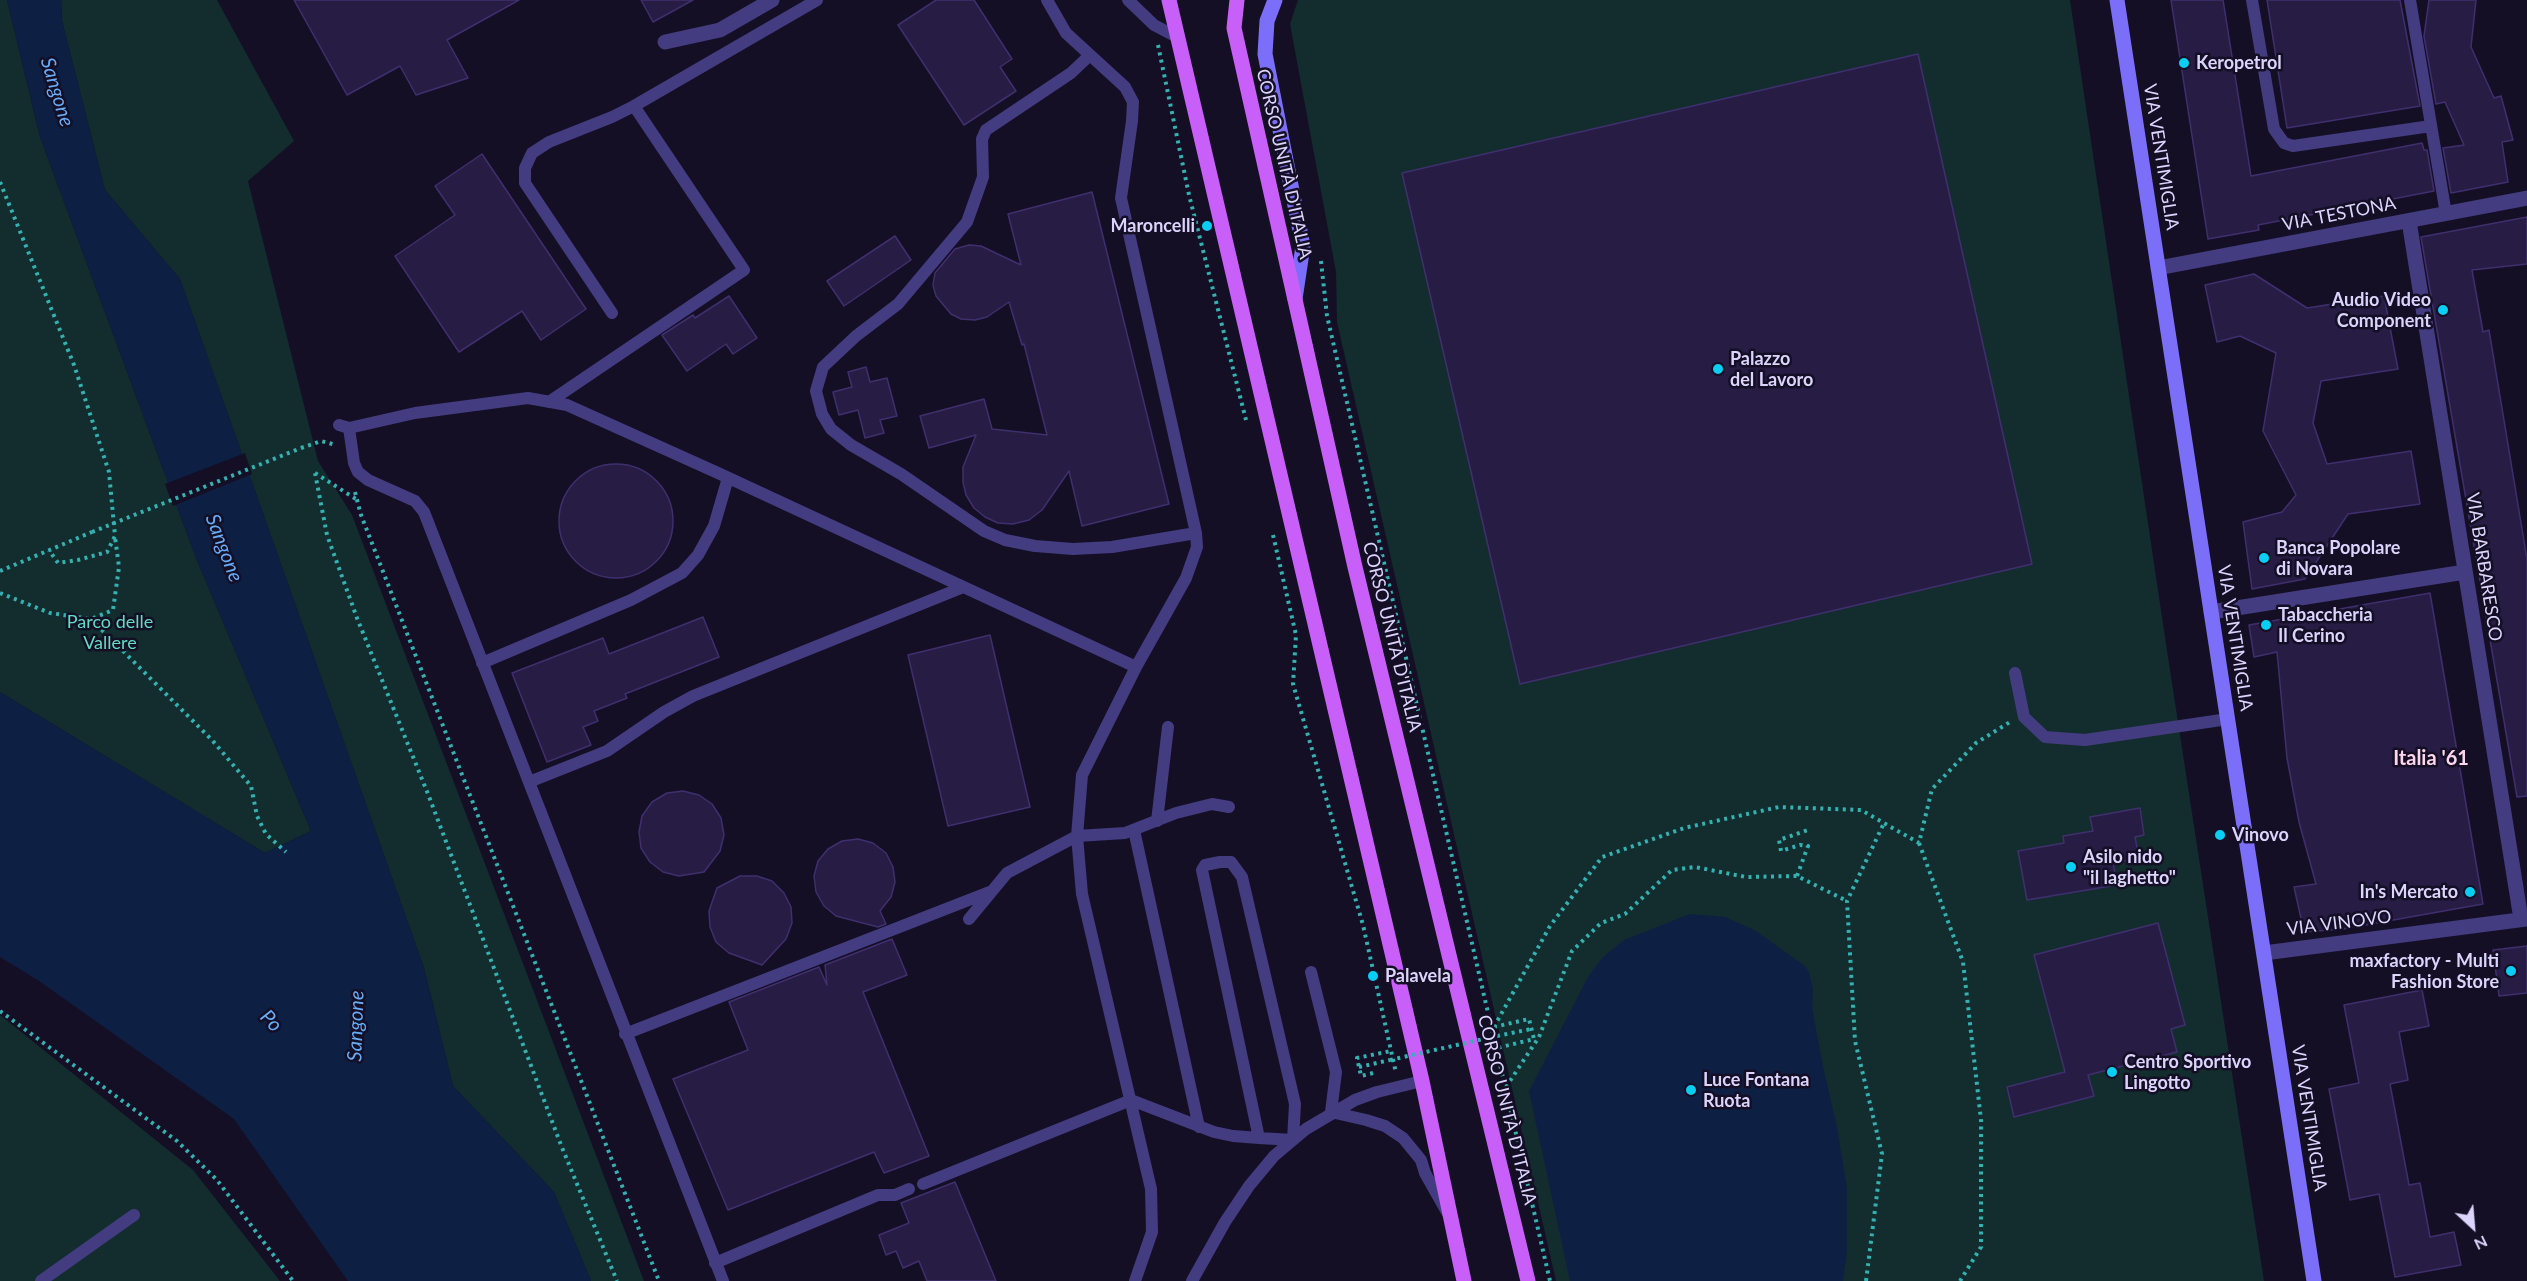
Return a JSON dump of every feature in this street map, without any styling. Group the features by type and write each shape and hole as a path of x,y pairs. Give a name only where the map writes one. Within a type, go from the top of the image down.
{"main road":[{"path":"1169,0 1422,1081 1464,1281"},
{"name":"CORSO UNITÀ D'ITALIA","path":"1237,0 1234,28 1357,579 1528,1281"}],"street":[{"path":"1275,0 1267,21 1265,54 1303,246 1295,299"},
{"name":"VIA VENTIMIGLIA","path":"2117,0 2314,1281"},
{"path":"665,42 720,30 762,2"},
{"name":"VIA TESTONA","path":"2158,268 2527,198"},
{"name":"VIA BARBARESCO","path":"2409,221 2465,572 2524,919"},
{"path":"2211,612 2465,572"},
{"name":"VIA VINOVO","path":"2264,953 2524,919"}],"lane":[{"path":"612,313 525,183 525,168 532,153 549,142 634,106 816,0"},
{"path":"1047,0 1066,33 1125,87 1133,102 1121,198 1196,533 1197,547 1186,578 1136,667 1082,775 1077,836 1082,894 1151,1189 1152,1232 1134,1281"},
{"path":"1128,0 1154,25 1178,37"},
{"path":"2252,0 2274,129 2284,142 2293,146 2431,126"},
{"path":"2410,0 2446,214"},
{"path":"1090,55 1071,73 986,130 982,139 983,177 967,222 898,304 856,336 823,367 816,391 822,414 831,429 851,445 901,474 984,531 1005,540 1035,546 1073,549 1112,547 1196,533"},
{"path":"549,402 744,270 634,106"},
{"path":"723,1281 424,512 415,501 369,480 358,472 354,463 353,442 344,426 415,413 528,398 567,405 1136,667"},
{"path":"482,663 631,600 682,573 698,555 714,526 728,478"},
{"path":"528,783 595,758 664,712 693,696 961,588"},
{"path":"2015,673 2024,717 2045,737 2085,740 2228,719"},
{"path":"1157,821 1168,727"},
{"path":"969,920 1007,873 1077,836 1116,834 1134,830 1176,813 1212,804 1229,807"},
{"path":"1134,830 1199,1127"},
{"path":"1259,1138 1202,870 1205,865 1232,862 1242,877 1295,1104 1293,1140"},
{"path":"626,1034 992,891"},
{"path":"1311,972 1336,1072 1331,1112"},
{"path":"1192,1281 1225,1222 1249,1186 1274,1156 1331,1112 1354,1100 1422,1081"},
{"path":"923,1184 1131,1101 1199,1127 1233,1136 1293,1140"},
{"path":"1331,1112 1375,1123 1403,1138 1416,1151 1425,1173 1450,1218"},
{"path":"715,1263 878,1195 895,1195 909,1189"},
{"path":"41,1281 134,1215"}],"path":[{"path":"1154,25 1189,195 1248,429"},
{"path":"0,182 74,365 110,472 119,567 113,610 91,619 50,613 0,593"},
{"path":"1321,259 1327,316 1550,1281"},
{"path":"0,571 301,448 321,441 338,446"},
{"path":"357,499 315,473 327,535 357,618 428,794 561,1145 617,1281"},
{"path":"354,488 658,1281"},
{"path":"1272,532 1296,635 1293,684 1363,925 1398,1087"},
{"path":"49,550 58,563 78,560 107,552 115,536"},
{"path":"91,619 212,740 251,786 257,816 266,834 286,852"},
{"path":"1960,1281 1981,1247 1981,1120 1963,962 1919,843 1932,789 1976,743 2012,721 2024,717"},
{"path":"1493,1027 1550,926 1602,857 1684,828 1779,807 1861,810 1919,843"},
{"path":"1866,1281 1882,1154 1855,1041 1847,901 1884,823"},
{"path":"1797,876 1808,846 1800,845 1781,851 1779,840 1808,830"},
{"path":"1506,1087 1539,1037 1572,951 1601,923 1625,914 1672,870 1695,867 1746,877 1797,876 1847,901"},
{"path":"0,1011 177,1141 217,1180 293,1281"},
{"path":"1493,1027 1529,1019 1534,1039 1497,1048"},
{"path":"1359,1067 1531,1029"},
{"path":"1361,1076 1357,1058 1391,1051"}],"green space":[{"name":"Parco delle Vallere","path":"0,0 7,0 40,137 196,558 311,831 265,853 0,692"},
{"path":"61,0 217,0 294,141 248,181 318,461 352,515 644,1281 591,1281 554,1192 453,1086 424,968 180,279 105,190 62,21"},
{"path":"1298,0 2070,0 2264,1281 1556,1281 1337,322 1336,272 1290,24"},
{"path":"0,1015 193,1170 280,1281 0,1281"}],"water":[{"path":"7,0 61,0 62,21 105,190 180,279 424,968 453,1086 554,1192 591,1281 348,1281 234,1119 39,981 0,957 0,692 265,853 311,831 196,558 40,137"},
{"path":"1690,914 1725,917 1756,931 1805,966 1809,972 1813,990 1812,1007 1837,1127 1847,1189 1847,1251 1843,1281 1570,1281 1529,1091 1588,977 1602,958 1624,940"}],"pier":[{"path":"245,453 252,474 173,506 165,484"}],"building":[{"path":"294,0 519,0 447,40 468,78 416,95 400,66 347,95"},
{"path":"641,0 693,0 653,22"},
{"path":"936,0 974,0 1012,59 1000,67 1016,91 964,125 898,25"},
{"path":"2171,0 2223,0 2251,176 2422,143 2424,150 2427,150 2434,191 2258,225 2259,230 2208,239"},
{"path":"2267,0 2400,0 2420,106 2287,128"},
{"path":"2429,0 2476,0 2471,47 2494,98 2501,96 2513,140 2502,142 2508,182 2451,193 2443,148 2464,145 2445,102 2436,104 2424,36"},
{"name":"Palazzo del Lavoro","path":"1918,54 2032,564 1520,684 1402,173"},
{"path":"482,154 586,309 541,340 522,311 459,352 395,256 455,215 435,186"},
{"path":"1092,192 1169,504 1082,526 1069,471 1042,510 1029,520 1013,524 998,523 985,517 974,508 966,495 963,467 976,435 929,448 920,416 984,399 992,429 1047,435 1024,344 1022,345 1009,302 987,317 975,320 961,319 951,314 936,296 933,285 935,273 955,249 969,245 981,246 1021,265 1008,214"},
{"path":"2527,217 2527,264 2472,270 2483,332 2489,330 2527,559 2527,796 2517,797 2421,237"},
{"path":"895,236 911,260 844,306 827,281"},
{"path":"2254,274 2307,308 2384,296 2398,369 2321,381 2313,423 2327,464 2411,451 2420,504 2348,514 2305,579 2252,589 2243,522 2282,512 2296,495 2263,431 2276,353 2240,336 2217,342 2205,285"},
{"path":"729,296 757,338 733,354 726,344 687,371 662,335 693,315 695,318"},
{"path":"866,367 870,382 887,378 897,416 880,420 884,433 865,438 858,410 839,415 833,392 852,387 848,372"},
{"path":"616,464 638,468 656,481 669,499 673,521 669,543 656,561 638,574 616,578 594,574 576,561 563,543 559,521 563,499 576,481 594,468"},
{"path":"2430,593 2483,904 2343,929 2304,932 2294,887 2316,884 2299,822 2287,758 2277,652 2254,657 2249,625"},
{"path":"703,617 719,657 625,694 627,698 594,711 598,721 583,727 591,745 547,762 512,673 603,638 609,654"},
{"path":"990,635 1030,807 948,826 908,655"},
{"path":"683,791 699,795 712,804 721,818 724,835 720,851 704,872 679,876 663,872 650,862 641,848 639,832 642,816 652,802 667,793"},
{"path":"2140,808 2144,835 2135,837 2139,858 2113,863 2117,885 2027,900 2018,851 2064,843 2063,836 2093,831 2090,817"},
{"path":"858,839 873,843 886,853 893,867 895,882 891,897 880,911 886,924 878,927 836,916 824,906 816,892 814,876 818,861 828,849 842,841"},
{"path":"740,876 757,876 772,881 784,893 791,907 792,923 786,939 762,965 729,953 716,942 710,927 709,911 717,888"},
{"path":"2158,923 2185,1025 2171,1029 2177,1052 2088,1075 2094,1096 2014,1117 2007,1087 2065,1072 2034,955"},
{"path":"892,939 907,975 863,992 929,1156 884,1173 874,1152 728,1210 673,1079 748,1050 729,1002 819,967 827,985 825,965"},
{"name":"maxfactory - Multi Fashion Store","path":"2527,946 2527,993 2499,996 2493,950"},
{"path":"2422,990 2429,1026 2399,1032 2408,1080 2390,1084 2409,1185 2420,1183 2430,1237 2454,1232 2461,1265 2395,1277 2379,1194 2350,1200 2329,1089 2359,1083 2344,1005"},
{"path":"955,1182 996,1281 927,1281 919,1261 903,1268 896,1251 886,1255 879,1235 909,1223 901,1203"}],"place":[{"name":"Keropetrol","path":"2184,63"},
{"name":"Maroncelli","path":"1207,226"},
{"name":"Audio Video Component","path":"2443,310"},
{"name":"Palazzo del Lavoro","path":"1718,369"},
{"name":"Banca Popolare di Novara","path":"2264,558"},
{"name":"Tabaccheria Il Cerino","path":"2266,625"},
{"name":"Vinovo","path":"2220,835"},
{"name":"Asilo nido \"il laghetto\"","path":"2071,867"},
{"name":"In's Mercato","path":"2470,892"},
{"name":"maxfactory - Multi Fashion Store","path":"2511,971"},
{"name":"Palavela","path":"1373,976"},
{"name":"Centro Sportivo Lingotto","path":"2112,1072"},
{"name":"Luce Fontana Ruota","path":"1691,1090"}],"district":[{"name":"Italia '61","path":"2431,759"}],"water label":[{"name":"Sangone","path":"57,92"},
{"name":"Sangone","path":"224,548"},
{"name":"Po","path":"271,1021"},
{"name":"Sangone","path":"356,1026"}]}
